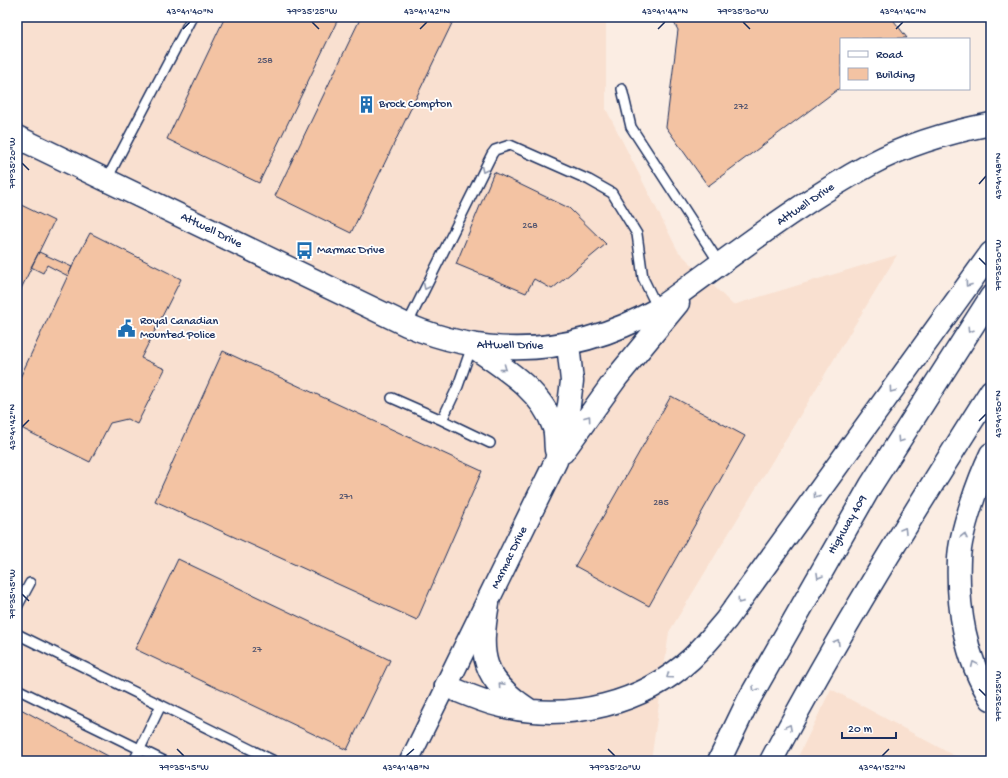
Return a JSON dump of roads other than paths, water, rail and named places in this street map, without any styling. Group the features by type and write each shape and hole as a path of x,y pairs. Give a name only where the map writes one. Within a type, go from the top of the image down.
{"main road":[{"name":"Attwell Drive","path":"17,136 430,335 472,346 514,348 568,344 617,329 658,309 819,195 871,164 918,143 991,124"},
{"path":"446,686 493,704 517,709 567,712 616,702 639,693 661,682 681,667 700,651 726,620 991,253"},
{"path":"556,461 617,377 696,282"},
{"name":"Highway 409","path":"719,761 748,701 871,485 991,297"},
{"name":"Marmac Drive","path":"446,686 488,603 556,461 565,430 571,393 572,381 568,344"},
{"path":"472,346 508,372 539,401 549,416 554,430 556,461"},
{"path":"771,761 817,675 934,481 991,391"},
{"path":"991,454 969,513 959,558 960,605 968,649 991,699"},
{"path":"488,603 483,649 486,663 492,676 505,690 530,710"}],"street":[{"name":"Marmac Drive","path":"410,761 446,686"}],"lane":[{"path":"107,179 192,17"},
{"path":"622,90 631,127 720,264"},
{"path":"407,325 492,154 495,150 510,145 590,180 612,193 637,234 643,278 658,309"},
{"path":"442,420 458,386 472,346"},
{"path":"392,398 490,443"},
{"path":"17,607 30,583"},
{"path":"17,634 274,761"},
{"path":"17,689 164,761"},
{"path":"134,761 161,705"}],"place":[{"name":"Brock Compton","path":"366,105"},
{"name":"Marmac Drive","path":"304,251"},
{"name":"Royal Canadian Mounted Police","path":"127,329"}]}
